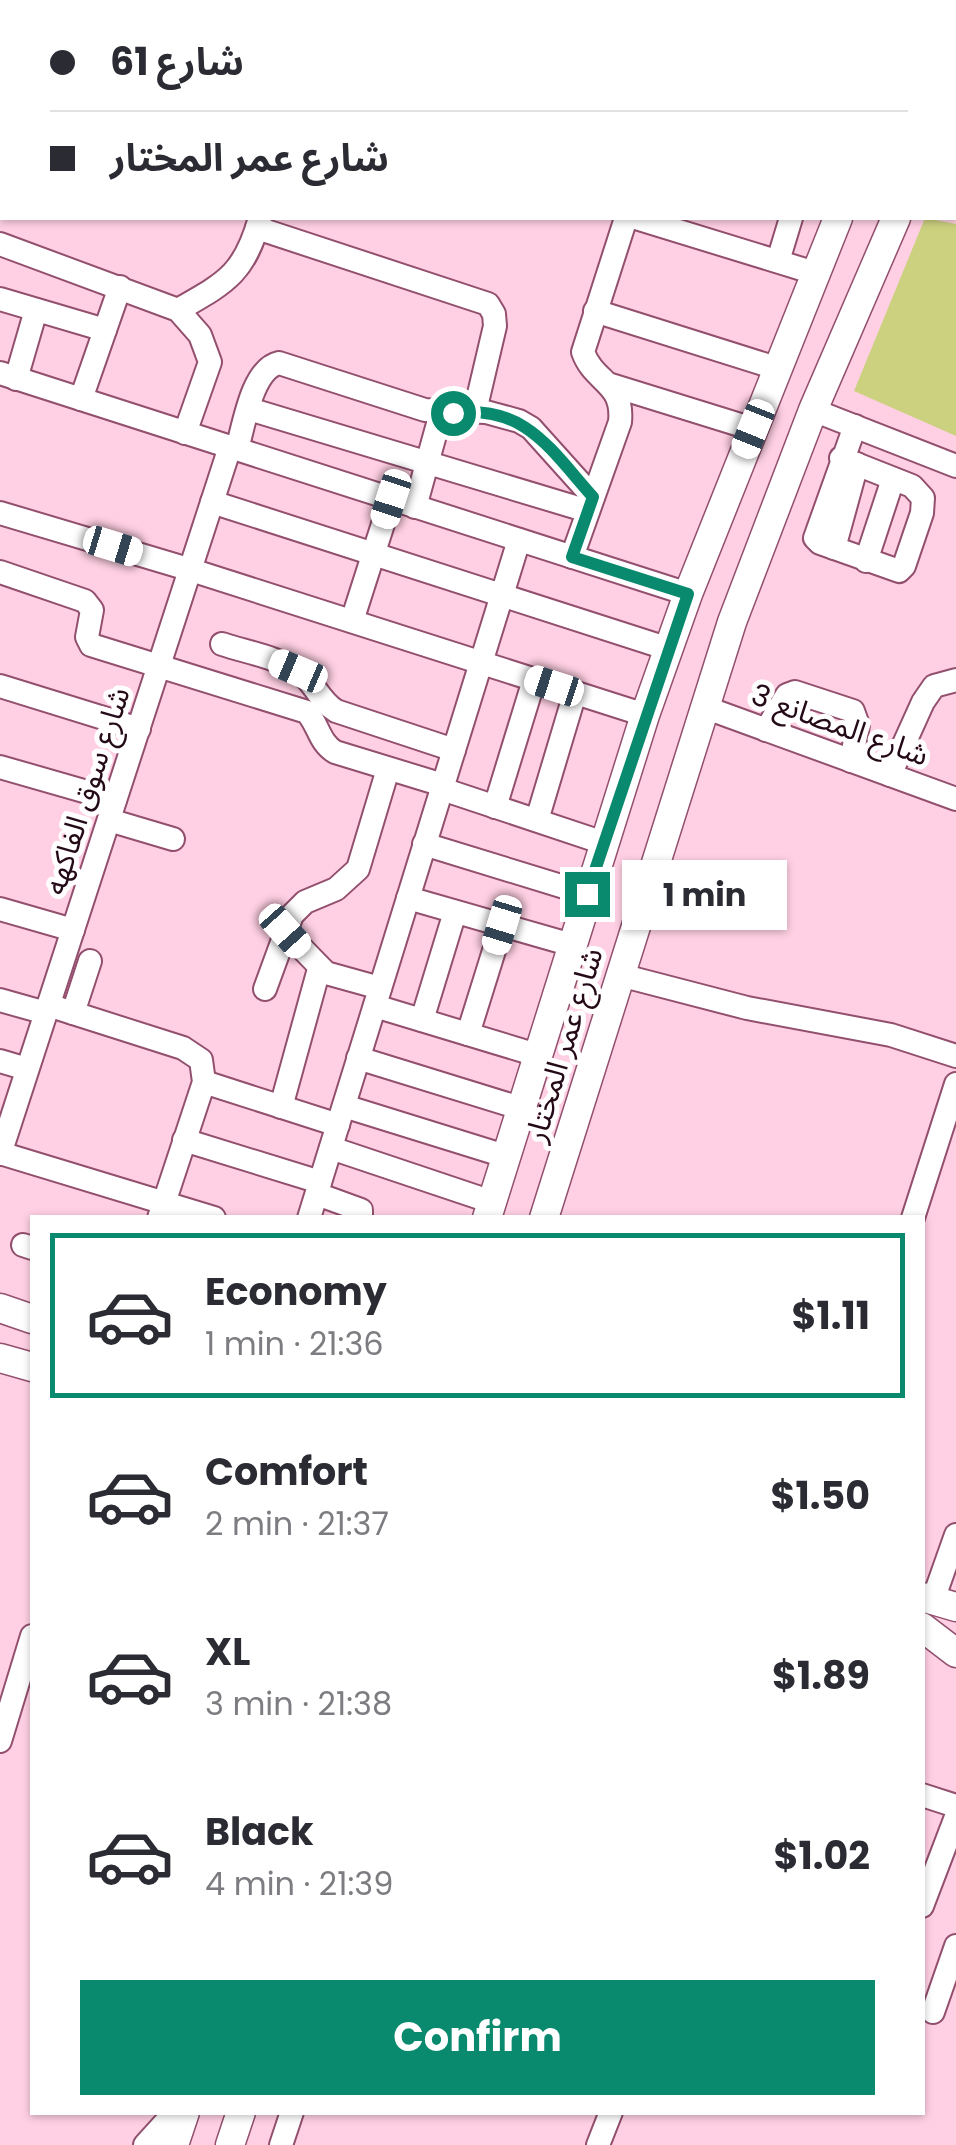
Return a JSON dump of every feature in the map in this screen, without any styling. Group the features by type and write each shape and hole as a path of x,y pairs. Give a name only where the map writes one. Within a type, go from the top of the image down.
{"main road":[{"name":"شارع عمر المختار","path":"490,1210 645,716 688,594 837,220"},
{"name":"شارع عمر المختار","path":"545,1215 732,622 813,410 895,220"},
{"path":"0,1308 30,1318"},
{"path":"0,1358 30,1366"},
{"path":"925,1628 956,1654"},
{"path":"925,1645 956,1654"},
{"path":"174,2145 184,2115"},
{"path":"230,2145 240,2115"}],"street":[{"path":"572,557 620,422 620,400 612,385 587,364 583,352 625,220"},
{"path":"643,220 815,273"},
{"path":"778,261 790,220"},
{"path":"178,310 234,274 246,260 259,223 488,304 495,326 475,410"},
{"path":"1,247 178,310 200,335 210,362 186,433"},
{"path":"81,399 120,287"},
{"path":"0,299 105,330"},
{"path":"36,310 8,376 688,594"},
{"path":"596,311 776,368"},
{"name":"شارع سوق الفاكهه","path":"0,1153 5,1121 47,1009 188,569 259,376 268,365 278,362 441,413"},
{"path":"612,385 753,429"},
{"path":"249,409 428,463 590,504"},
{"path":"415,506 441,413 475,410 531,428 590,504"},
{"path":"813,410 956,466"},
{"path":"849,461 919,491 924,506 902,569 895,572 866,561 817,541 814,534 849,461 854,426"},
{"path":"866,561 893,478"},
{"path":"352,622 391,499"},
{"path":"212,502 669,648"},
{"path":"0,513 188,569 645,716"},
{"path":"311,1215 519,540"},
{"path":"0,572 85,601 92,610 87,636 91,645 307,712 316,722 324,746 335,752 604,843"},
{"path":"222,644 298,671 310,681 320,699 336,710 454,750"},
{"path":"495,807 534,680"},
{"path":"890,775 934,686 956,680"},
{"path":"0,686 139,729"},
{"path":"536,820 576,693"},
{"path":"766,730 787,695 804,693 853,710 857,717 851,761"},
{"name":"شارع المصانع 3","path":"704,707 956,799"},
{"path":"0,767 112,810 172,840"},
{"path":"265,988 292,914 305,902 336,889 358,869 388,769"},
{"path":"424,844 587,894"},
{"path":"408,898 572,945"},
{"path":"0,909 73,930"},
{"path":"422,1020 454,912"},
{"path":"468,1034 502,925"},
{"path":"285,931 319,968 422,1020 537,1055"},
{"path":"73,1013 90,961"},
{"path":"282,1107 319,968"},
{"path":"620,975 746,1008 892,1034 956,1056"},
{"path":"0,1000 73,1013 194,1052 205,1071 204,1082 161,1210"},
{"path":"358,1058 520,1108"},
{"path":"0,1060 27,1069"},
{"path":"204,1082 282,1107 341,1116 505,1156"},
{"path":"914,1215 956,1084"},
{"path":"184,1140 318,1188 356,1206 361,1215"},
{"path":"331,1148 490,1210"},
{"path":"0,1153 161,1210 194,1215"},
{"path":"934,1603 956,1535"},
{"path":"0,1740 30,1642"},
{"path":"925,1797 956,1806"},
{"path":"925,1898 956,1817"},
{"path":"937,2013 956,1946"},
{"path":"145,2145 172,2115"},
{"path":"282,2145 291,2115"},
{"path":"598,2145 610,2115"}],"green space":[{"path":"924,220 956,224 956,436 854,391"}],"route":[{"path":"453,413 486,412 531,428 593,497 572,557 688,594 587,894"}]}
